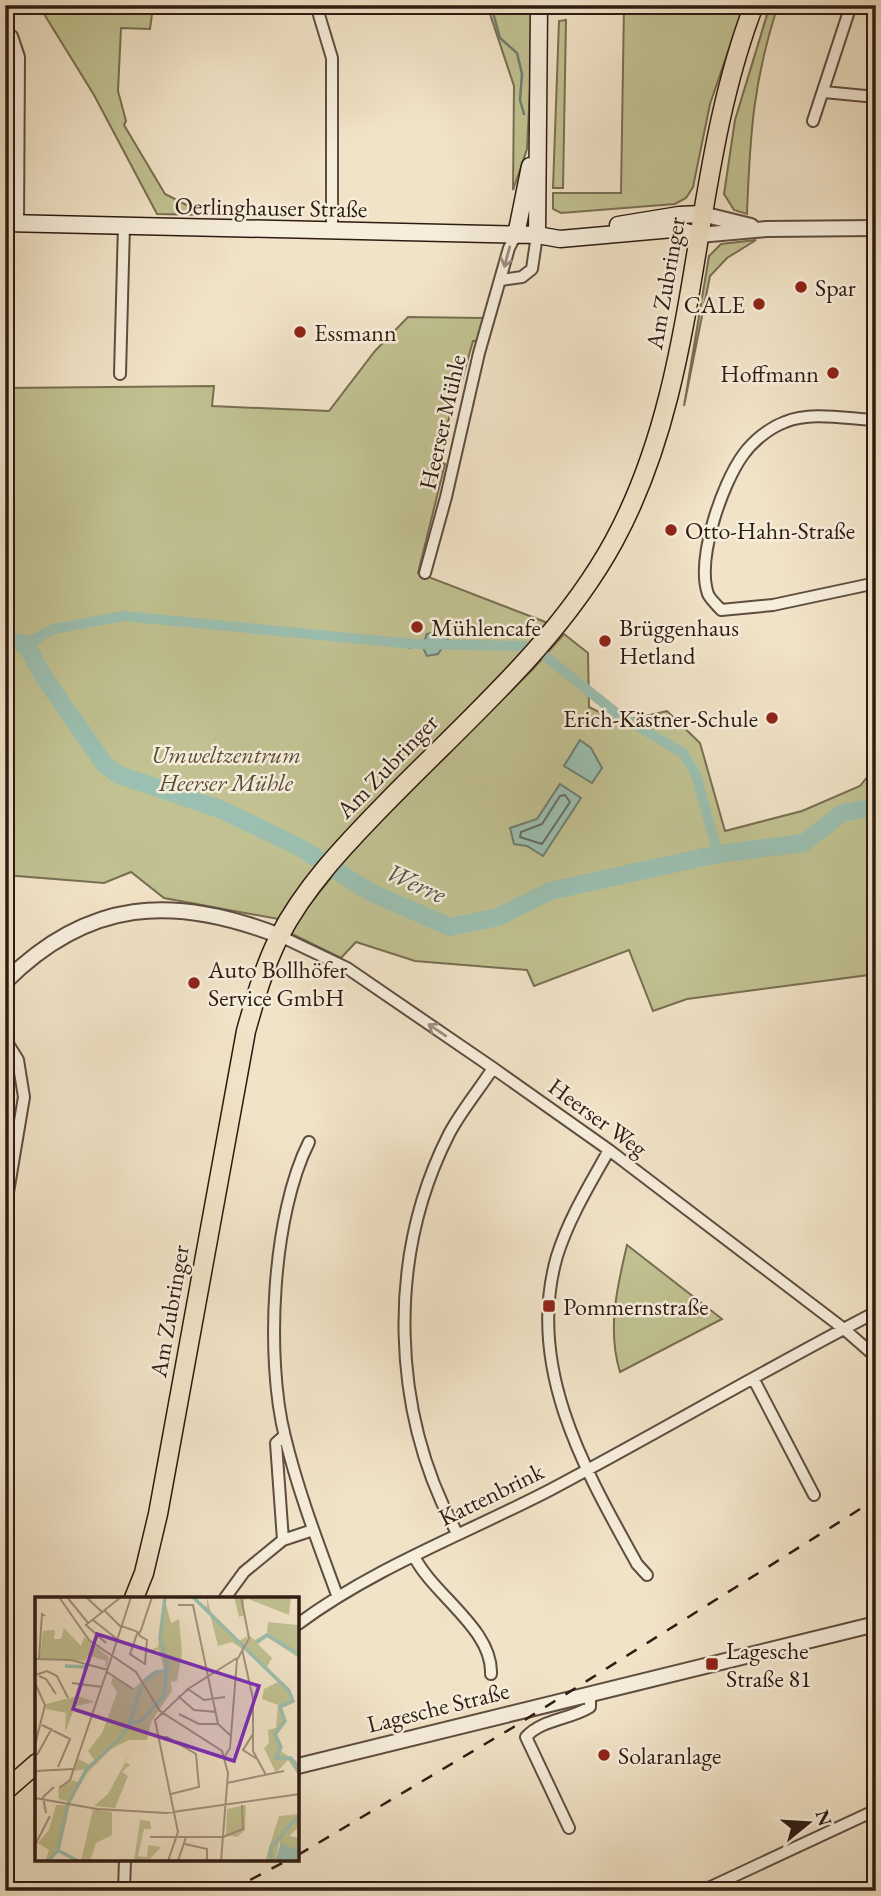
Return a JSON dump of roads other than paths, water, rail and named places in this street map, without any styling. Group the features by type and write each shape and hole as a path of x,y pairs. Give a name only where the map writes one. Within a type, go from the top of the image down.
{"main road":[{"path":"537,235 536,147 541,88 539,5"},
{"name":"Am Zubringer","path":"134,1597 144,1573 158,1514 246,1031 260,983 280,936 311,887 346,844 536,649 580,594 612,544 644,480 662,427 723,101 754,5"},
{"path":"516,234 536,147"},
{"name":"Oerlinghauser Straße","path":"537,235 545,230 702,214"},
{"name":"Oerlinghauser Straße","path":"12,224 516,234 560,239 673,229 699,235"},
{"path":"5,1791 34,1773"}],"street":[{"path":"316,5 332,58 331,230"},
{"path":"813,121 851,5"},
{"path":"12,36 19,57 12,224"},
{"path":"824,92 876,97"},
{"name":"Oerlinghauser Straße","path":"702,214 766,229"},
{"path":"120,374 124,225"},
{"name":"Oerlinghauser Straße","path":"699,235 766,229 876,228"},
{"name":"Heerser Mühle","path":"425,573 446,497 479,353 516,234"},
{"path":"501,280 522,277 532,270 537,235"},
{"path":"876,420 810,417 786,421 762,435 743,455 725,489 705,567 708,595 721,610 773,605 876,583"},
{"path":"5,982 60,938 86,925 132,911 178,910 228,920 280,936"},
{"name":"Heerser Weg","path":"280,936 347,968 494,1068 609,1150 844,1329 876,1357"},
{"path":"5,1039 18,1060 24,1097 5,1210"},
{"path":"457,1533 428,1468 414,1417 404,1342 405,1290 424,1192 450,1133 494,1068"},
{"path":"309,1143 296,1167 274,1277 278,1390 285,1436 313,1530 337,1595"},
{"path":"609,1150 580,1201 558,1255 549,1302 550,1361 564,1416 586,1470 637,1564 647,1575"},
{"name":"Kattenbrink","path":"299,1623 337,1595 586,1470 876,1312"},
{"path":"754,1380 814,1495"},
{"path":"283,1540 276,1443 285,1436"},
{"path":"226,1597 244,1572 283,1540 313,1530"},
{"path":"414,1556 475,1633 492,1660 491,1674"},
{"name":"Lagesche Straße","path":"299,1766 876,1625"},
{"name":"Lagesche Straße","path":"569,1828 526,1737 535,1727 573,1718 590,1707 590,1693"},
{"path":"702,1891 876,1810"},
{"path":"124,1891 125,1861"}],"water":[{"path":"444,631 448,639 438,654 427,656 423,648 409,648 409,641 424,642 427,634"},
{"path":"580,740 591,748 602,768 592,783 564,766"},
{"path":"560,784 581,798 543,856 527,846 514,844 510,828 537,819"}],"waterway":[{"path":"491,5 500,38 517,53 522,74 520,100 524,114"},
{"path":"26,644 54,629 123,616 413,644 524,646"},
{"name":"Werre","path":"5,641 26,644 43,676 105,765 119,775 220,809 299,847 370,892 450,927 498,917 550,891 718,854 804,843 842,813 876,807"},
{"path":"545,656 620,716 683,753 696,775 718,854"}],"railway":[{"path":"299,1854 512,1728 876,1499"},
{"path":"229,1891 286,1861"}],"place":[{"name":"Spar","path":"801,287"},
{"name":"CALE","path":"759,304"},
{"name":"Essmann","path":"300,332"},
{"name":"Hoffmann","path":"833,373"},
{"name":"Otto-Hahn-Straße","path":"671,530"},
{"name":"Mühlencafe","path":"417,627"},
{"name":"Brüggenhaus Hetland","path":"605,641"},
{"name":"Erich-Kästner-Schule","path":"772,718"},
{"name":"Auto Bollhöfer Service GmbH","path":"194,983"},
{"name":"Pommernstraße","path":"549,1306"},
{"name":"Lagesche Straße 81","path":"712,1664"},
{"name":"Solaranlage","path":"604,1755"}],"park label":[{"name":"Umweltzentrum Heerser Mühle","path":"226,768"}]}
